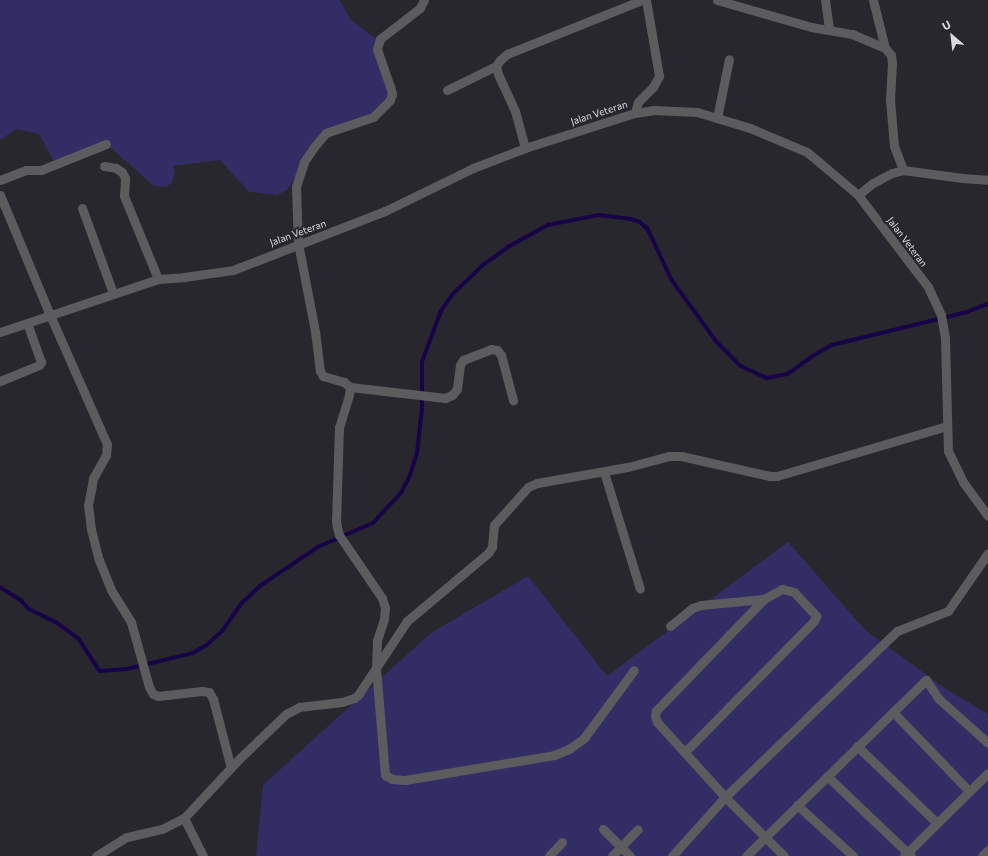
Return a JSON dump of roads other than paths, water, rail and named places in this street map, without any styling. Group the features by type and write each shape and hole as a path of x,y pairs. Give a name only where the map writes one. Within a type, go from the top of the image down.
{"street":[{"path":"424,0 420,8 380,40 377,49 390,86 390,100 373,117 326,133 304,162 296,187 298,243 315,331 320,371 323,376 344,382 350,387 445,398 452,395 457,389 460,365 463,360 491,349 497,350 501,355 513,400"},
{"path":"447,90 496,66 507,54 642,0"},
{"path":"635,113 638,102 653,87 659,76 646,0"},
{"path":"717,0 811,26 852,34 885,48 891,54 892,63 890,100 894,146 903,170"},
{"path":"824,0 829,29"},
{"path":"873,0 885,48"},
{"path":"717,118 729,59"},
{"path":"496,66 517,117 525,148"},
{"name":"Jalan Veteran","path":"0,332 158,279 224,272 298,243 342,229 385,211 473,168 525,148 635,113 653,110 697,112 750,128 807,152 858,195 928,287 941,315 945,338 946,426 948,451 963,482 988,516"},
{"path":"0,180 26,170 41,170 106,144"},
{"path":"104,166 116,168 122,172 124,178 124,196 158,279"},
{"path":"858,195 873,183 892,173 903,170 988,180"},
{"path":"0,195 50,316 107,444 106,455 93,478 90,490 88,505 91,529 99,560 111,590 131,622 149,686 153,694 158,696 202,691 209,692 213,699 231,768"},
{"path":"82,208 113,293"},
{"path":"0,381 39,365 41,362 27,323"},
{"path":"350,387 339,427 336,521 339,535 382,598 385,608 384,619 377,641 376,668 384,769 386,775 392,779 405,780 554,755 569,749 584,738 634,670"},
{"path":"96,856 127,836 162,829 184,818 231,768 286,714 299,707 342,702 354,698 407,621 488,553 492,547 494,525 528,487 537,483 628,468 669,456 680,456 770,476 777,476 946,426"},
{"path":"604,472 640,590"},
{"path":"672,856 725,797 897,631 948,611 988,553"},
{"path":"685,752 814,621 814,613 794,592 782,590 764,599 656,711 657,722 764,838 774,853 784,856"},
{"path":"670,626 692,608 701,605 764,599"},
{"path":"746,856 926,680 939,699 988,743"},
{"path":"893,712 969,791"},
{"path":"857,746 937,823"},
{"path":"827,776 907,855 988,773"},
{"path":"797,805 853,856"},
{"path":"184,818 203,856"},
{"path":"603,829 630,856"},
{"path":"612,856 638,829"},
{"path":"549,856 562,842"},
{"path":"982,856 988,850"}],"waterway":[{"path":"0,587 21,600 29,609 56,622 79,639 100,671 127,669 193,653 207,645 223,630 242,603 260,586 318,547 373,523 401,493 410,475 417,453 422,409 422,362 441,311 452,295 482,266 508,247 548,225 599,215 631,219 640,222 648,229 672,280 717,342 741,366 767,378 788,374 811,357 832,345 967,312 988,304"}]}
